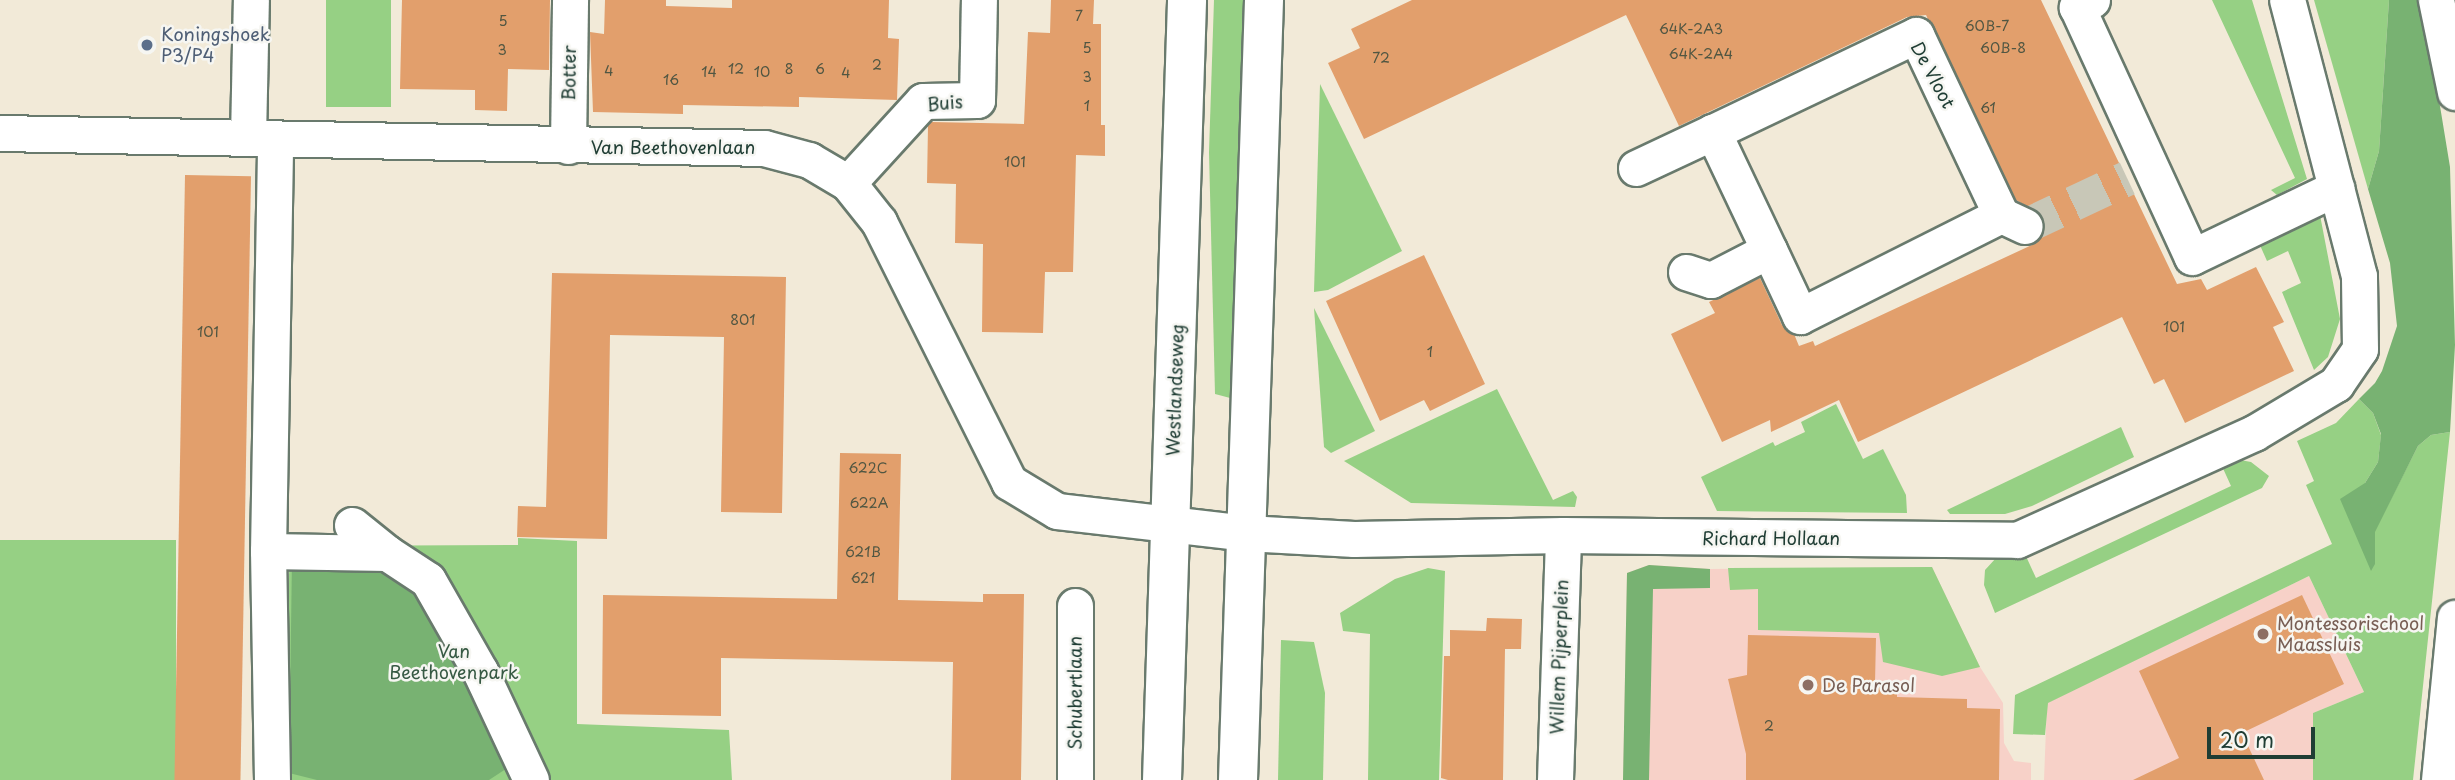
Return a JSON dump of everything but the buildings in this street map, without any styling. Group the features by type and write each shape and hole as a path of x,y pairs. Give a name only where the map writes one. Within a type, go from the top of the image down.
{"main road":[{"name":"Westlandseweg","path":"1162,780 1187,0"},
{"path":"1238,780 1264,0"}],"street":[{"path":"251,0 262,139 272,780"},
{"name":"Botter","path":"568,146 570,0"},
{"name":"Buis","path":"848,183 923,101 977,100 979,0"},
{"path":"2092,0 2077,7 2139,173 2192,257 2336,188 2287,0"},
{"path":"2436,0 2455,92"},
{"name":"De Vloot","path":"1636,168 1916,35 2013,221 1800,316 1769,250"},
{"path":"1686,272 1711,280 1769,250 1713,132"},
{"name":"Van Beethovenlaan","path":"0,133 262,139 394,138 568,146 764,148 809,160 848,183 879,222 1009,482 1057,511 1169,525"},
{"name":"Richard Hollaan","path":"1169,525 1354,539 1563,535 2017,540 2254,433 2336,384 2360,349 2359,276 2336,188"},
{"path":"352,525 387,553 428,580 480,671 531,780"},
{"name":"Willem Pijperplein","path":"1555,780 1563,535"},
{"path":"268,551 387,553"},
{"name":"Schubertlaan","path":"1075,606 1075,780"},
{"path":"2439,780 2455,618"}],"shaded area":[{"name":"De Parasol","path":"1649,565 1710,569 1932,567 1980,667 2003,703 2004,743 2014,761 2031,763 2031,780 1623,780 1627,573"},
{"name":"Montessorischool Maassluis","path":"2309,576 2364,692 2313,713 2313,780 2044,780 2047,703"}],"green space":[{"path":"326,0 391,0 391,107 326,107"},
{"path":"1214,0 1245,0 1234,399 1215,394 1209,152"},
{"path":"2212,0 2252,0 2307,179 2277,195 2271,190 2295,178"},
{"path":"2314,0 2389,0 2379,151 2368,189"},
{"path":"2389,0 2419,0 2430,45 2450,167 2455,345 2450,432 2431,435 2418,446 2375,532 2375,564 2371,571 2340,499 2365,483 2378,462 2381,434 2373,413 2359,399 2375,383 2382,371 2397,326 2390,263 2368,189 2379,151"},
{"path":"1320,84 1402,251 1328,290 1314,292"},
{"path":"2320,215 2340,319 2328,357 2314,370 2282,292 2301,283 2288,251 2267,261 2259,243"},
{"path":"1314,308 1375,431 1331,453 1324,447"},
{"path":"1497,389 1553,500 1573,491 1577,497 1575,507 1411,503 1344,461"},
{"path":"2359,399 2373,413 2381,435 2378,462 2365,483 2375,564 2374,532 2418,446 2431,435 2450,432 2413,780 2313,780 2313,713 2364,692 2309,576 2048,703 2045,735 2013,734 2015,695 2332,544 2306,485 2314,481 2297,441 2336,423"},
{"path":"1836,404 1863,459 1883,449 1906,495 1907,513 1717,511 1701,477 1773,442 1775,446 1805,432 1801,422"},
{"path":"2121,427 2134,457 2032,506 2005,514 1950,514 1947,510"},
{"path":"2235,459 2251,462 2269,476 2262,488 1995,613 1984,585 1985,570 1996,558 2025,554 2036,578 2231,486 2221,464"},
{"name":"Van Beethovenpark","path":"518,538 577,541 577,724 729,730 732,780 282,780 290,546 518,545"},
{"path":"0,540 176,540 176,780 0,780"},
{"path":"292,557 384,560 423,583 515,763 489,780 317,780 289,773"},
{"path":"1649,565 1710,569 1710,588 1653,589 1649,780 1623,780 1627,573"},
{"path":"1932,567 1980,667 1942,676 1883,662 1879,633 1758,630 1758,589 1730,590 1728,568"},
{"path":"1428,568 1445,571 1439,780 1368,780 1370,634 1343,631 1340,613 1395,579"},
{"path":"1281,640 1314,642 1325,693 1323,780 1278,780"}],"tunnel":[{"path":"2025,226 2127,178"}],"place":[{"name":"Koningshoek P3/P4","path":"147,45"},
{"name":"Montessorischool Maassluis","path":"2263,634"},
{"name":"De Parasol","path":"1808,685"}]}
